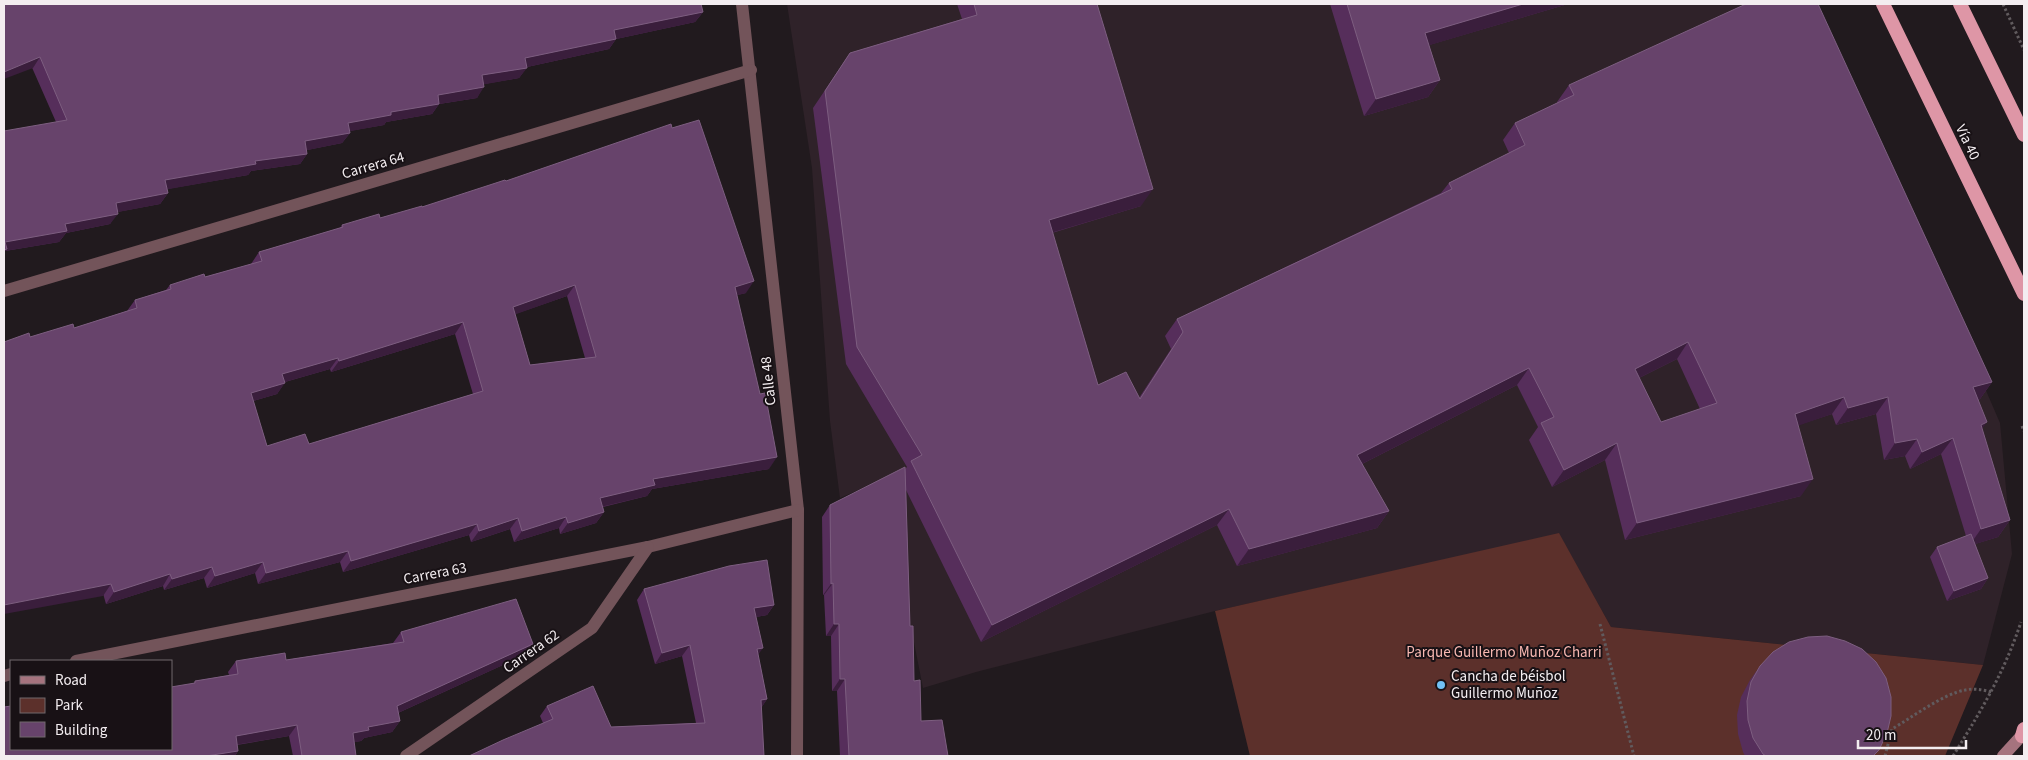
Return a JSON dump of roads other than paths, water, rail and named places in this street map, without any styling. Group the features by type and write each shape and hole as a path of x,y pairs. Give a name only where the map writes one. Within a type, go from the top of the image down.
{"highway":[{"name":"Vía 40","path":"1883,4 2024,294"},
{"path":"1960,4 2024,136"}],"main road":[{"path":"2002,756 2024,733"}],"street":[{"name":"Calle 48","path":"742,4 751,70 798,510 797,756"},
{"name":"Carrera 64","path":"4,291 751,70"},
{"name":"Carrera 63","path":"81,660 648,547 798,510"},
{"name":"Carrera 62","path":"406,756 592,628 648,547"}],"place":[{"name":"Cancha de béisbol Guillermo Muñoz","path":"1441,685"}],"park label":[{"name":"Parque Guillermo Muñoz Charri","path":"1504,652"}]}
